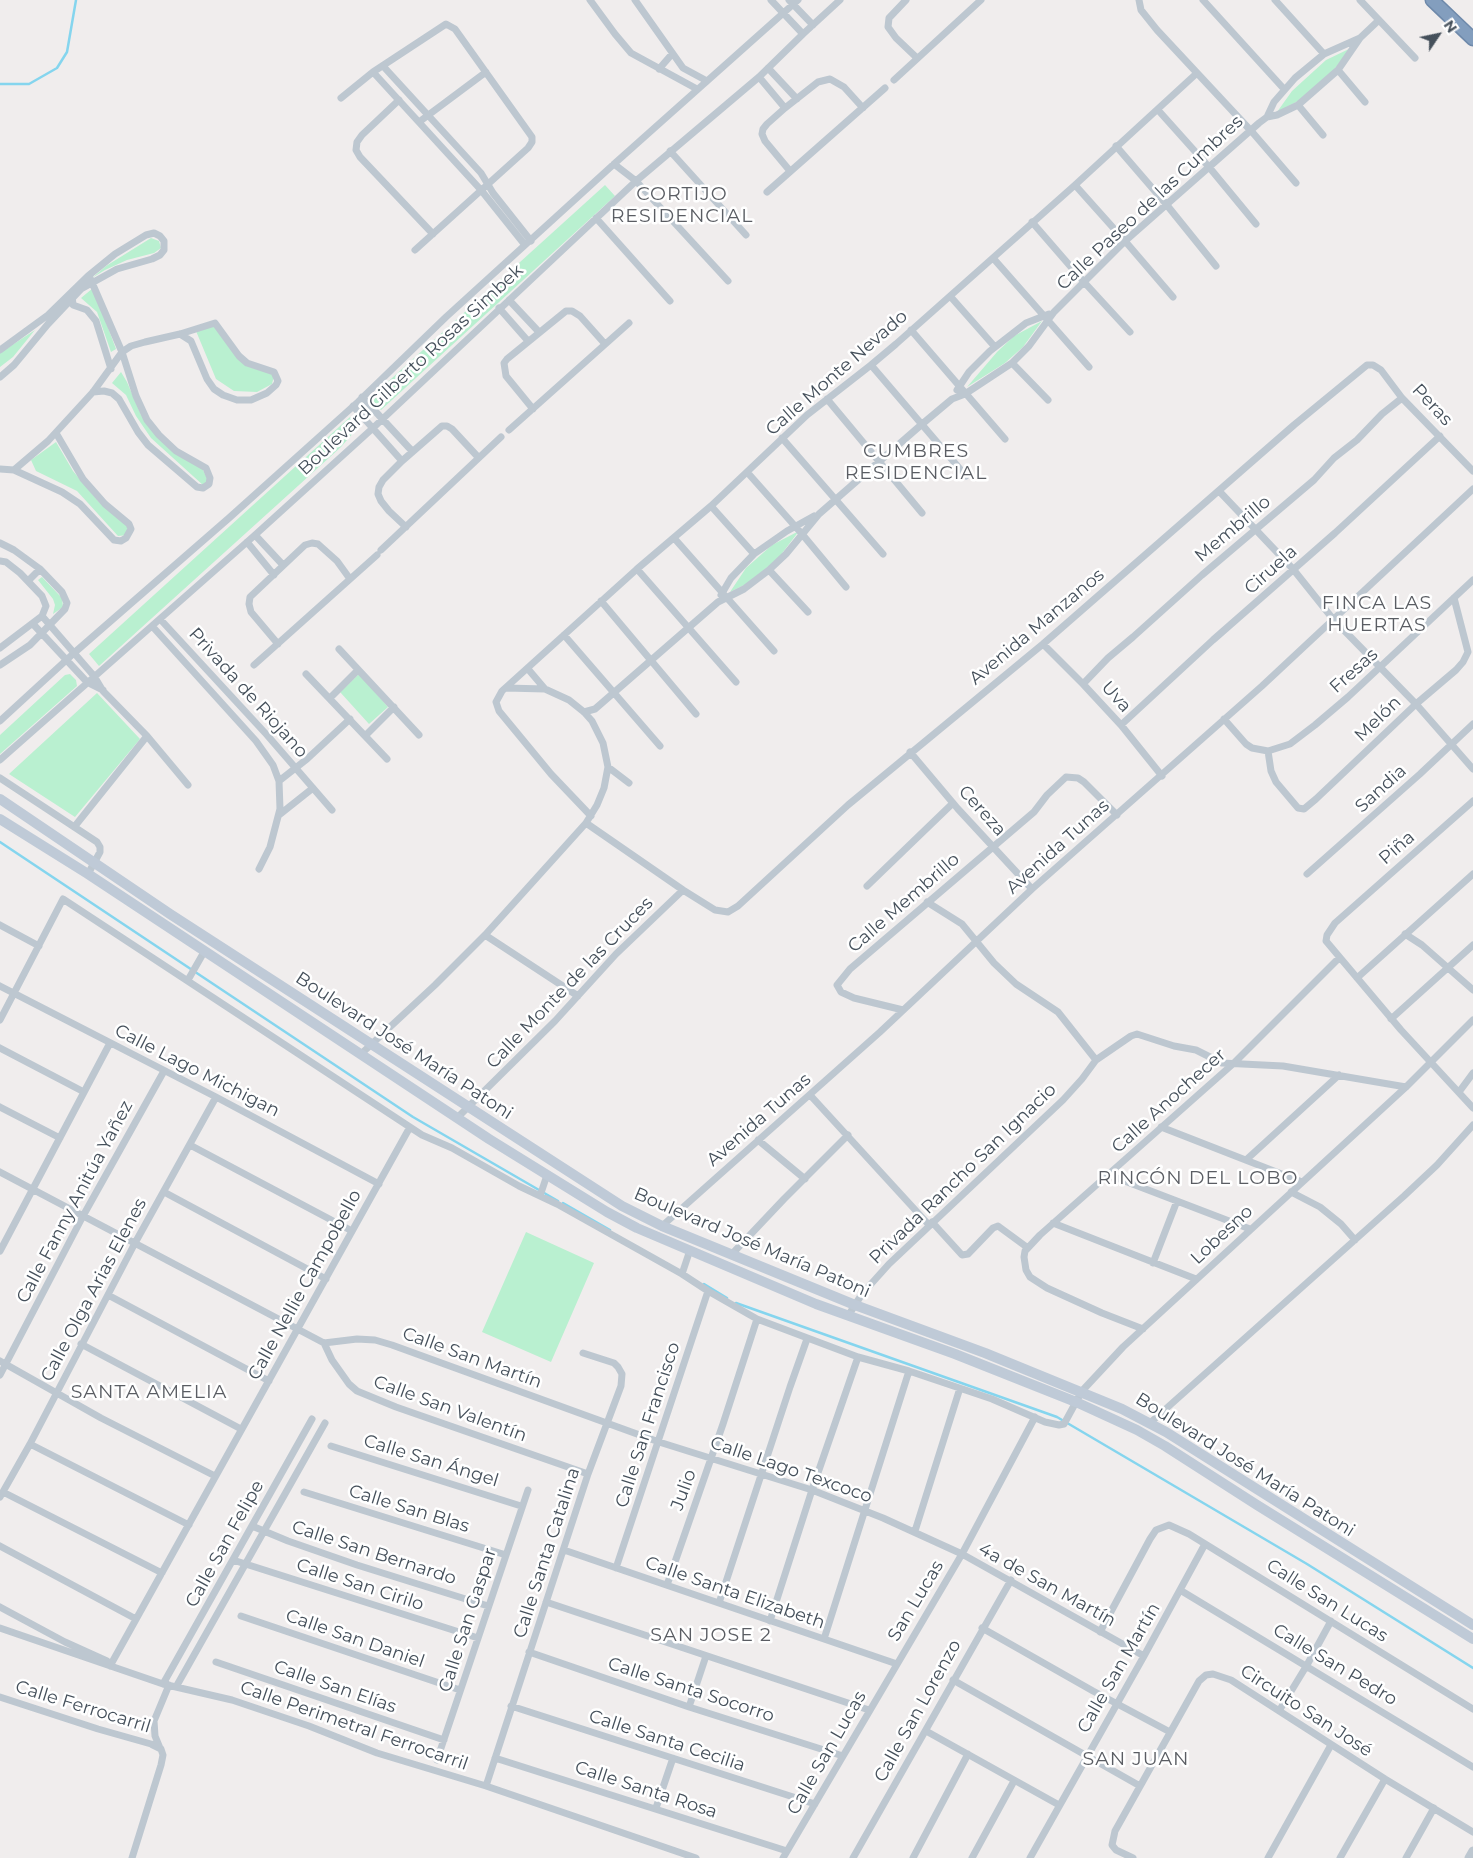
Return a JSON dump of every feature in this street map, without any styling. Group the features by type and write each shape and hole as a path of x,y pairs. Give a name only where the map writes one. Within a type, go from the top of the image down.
{"highway":[{"path":"1432,0 1473,39"}],"main road":[{"name":"Boulevard José María Patoni","path":"0,799 170,914 622,1206 662,1226 855,1305 953,1340 1107,1402 1150,1424 1473,1625"},
{"name":"Boulevard José María Patoni","path":"0,819 88,874 361,1054 457,1118 546,1181 622,1220 803,1298 955,1354 1076,1402 1165,1446 1473,1639"},
{"path":"803,1298 809,1286"}],"street":[{"path":"590,0 631,53 697,89"},
{"path":"635,0 683,68 707,81"},
{"path":"771,0 803,34"},
{"name":"Boulevard Gilberto Rosas Simbek","path":"0,760 255,535 373,428 636,181 759,77 840,0"},
{"path":"906,0 889,18 888,27 896,38 917,58"},
{"path":"894,80 981,0"},
{"path":"1139,0 1141,10 1148,20 1250,130 1296,183"},
{"path":"1203,0 1284,89"},
{"path":"1276,0 1324,54"},
{"path":"1360,0 1415,58"},
{"path":"794,1 813,25"},
{"name":"Boulevard Gilberto Rosas Simbek","path":"0,721 74,653 229,518 614,164 784,13 794,1"},
{"name":"Calle Paseo de las Cumbres","path":"724,596 744,589 769,570 786,554 819,514 952,399 965,394 1012,363 1029,346 1046,318 1125,241 1250,130 1267,117 1277,115 1298,105 1338,70 1360,38 1379,20"},
{"path":"341,98 373,72 446,24 454,29 532,137 532,142 528,148 415,250"},
{"name":"Calle Paseo de las Cumbres","path":"1267,117 1274,102 1284,89 1324,54 1360,38"},
{"path":"659,69 672,54"},
{"path":"383,66 428,114 488,184 492,193 528,243"},
{"path":"768,68 797,99"},
{"path":"1338,70 1365,102"},
{"path":"373,72 528,243"},
{"path":"419,122 486,72"},
{"name":"Calle Monte Nevado","path":"591,816 551,774 499,711 496,702 498,697 601,601 711,506 782,438 827,399 871,365 950,296 1197,74"},
{"path":"759,77 785,108"},
{"path":"790,171 765,141 762,134 767,124 785,108 818,82 830,79 844,87 863,108"},
{"path":"767,192 885,88"},
{"path":"399,100 362,135 357,142 356,150 360,157 433,234"},
{"path":"1298,105 1323,134"},
{"path":"1158,110 1256,224"},
{"path":"1116,146 1216,266"},
{"path":"670,151 746,235"},
{"path":"614,164 636,181 728,281"},
{"path":"1074,185 1173,297"},
{"path":"596,218 670,301"},
{"path":"1032,222 1130,332"},
{"path":"0,350 72,295 90,279 102,264 146,235 154,233 164,241 164,250 160,255 90,279"},
{"path":"993,258 1089,367"},
{"path":"90,279 122,352 136,396 147,420 159,435 176,450 206,468 210,478 209,484 203,488 197,487 148,445 138,432 119,399 112,393 104,391 94,392"},
{"path":"72,295 73,305 87,310 96,321 111,369"},
{"path":"0,377 14,365 72,295"},
{"path":"950,296 994,347"},
{"path":"509,300 539,332"},
{"path":"499,308 528,341"},
{"path":"533,409 511,383 504,370 504,363 508,358 566,311 572,311 588,323 605,344"},
{"name":"Calle Paseo de las Cumbres","path":"952,399 959,386 994,347 1026,323 1046,318"},
{"path":"14,470 56,433 94,392 122,352 131,346 180,334 214,322 239,356 247,363 274,372 278,381 276,385 267,394 251,400 237,400 223,395 214,389 207,379 191,340 180,334"},
{"path":"510,430 629,323"},
{"path":"911,330 1005,439"},
{"path":"1012,363 1048,400"},
{"path":"871,365 966,476"},
{"name":"Peras","path":"1367,365 1373,365 1381,370 1402,398 1473,471"},
{"name":"Avenida Manzanos","path":"683,890 715,910 728,912 738,906 848,805 1043,644 1306,414 1367,365"},
{"path":"362,397 412,451"},
{"name":"Membrillo","path":"1083,684 1108,658 1140,632 1202,574 1314,480 1334,458 1364,434 1382,414 1402,398"},
{"path":"827,399 880,460 922,513"},
{"path":"352,406 402,461"},
{"path":"406,527 389,512 378,494 383,480 412,451 436,429 447,426 459,435 478,457"},
{"path":"0,470 14,470 50,486 74,500 114,540 121,541 126,538 131,529 125,518 106,504 83,479 56,433"},
{"name":"Ciruela","path":"1121,725 1440,436"},
{"path":"254,665 379,553 501,437"},
{"path":"782,438 883,554"},
{"path":"748,472 796,526 846,587"},
{"name":"Avenida Tunas","path":"662,1226 810,1095 1032,889 1262,686 1473,489"},
{"path":"1219,491 1293,569 1333,619 1416,704 1473,769"},
{"path":"711,506 754,554"},
{"name":"Calle Paseo de las Cumbres","path":"584,712 595,709 615,693 718,602 724,596 731,578 754,554 796,526 819,514"},
{"path":"255,535 283,566"},
{"path":"674,538 774,650"},
{"path":"247,542 274,575"},
{"path":"0,543 14,550 40,569 66,598 67,602 65,609 42,634 16,656 0,665"},
{"path":"278,644 256,620 249,604 250,597 283,566 305,546 312,543 318,544 332,556 350,578"},
{"path":"0,561 13,566 46,602 42,616 0,648"},
{"path":"28,581 40,569"},
{"path":"637,569 736,682"},
{"path":"769,570 808,612"},
{"name":"Fresas","path":"1268,751 1290,744 1302,736 1473,580"},
{"name":"Melón","path":"1268,751 1271,771 1276,782 1298,808 1301,810 1307,807 1416,704 1456,670 1468,652 1454,598"},
{"path":"601,601 696,714"},
{"path":"42,616 94,676 103,691 147,736 188,785"},
{"name":"Privada de Riojano","path":"160,619 332,810"},
{"path":"33,624 87,682 103,691"},
{"name":"Privada de Riojano","path":"152,626 264,751 272,765 279,781 279,815 270,847 259,869"},
{"path":"564,635 660,746"},
{"name":"Uva","path":"1043,644 1121,725 1162,776"},
{"path":"339,649 419,735"},
{"path":"183,662 192,655"},
{"path":"528,669 545,689"},
{"path":"330,698 358,670"},
{"path":"306,674 387,759"},
{"path":"361,1054 485,935 586,822 597,806 604,788 608,767 603,743 592,721 569,700 545,689 506,688"},
{"path":"225,708 234,700"},
{"path":"365,736 394,707"},
{"path":"592,721 595,709"},
{"path":"1224,719 1246,744 1252,748 1268,751"},
{"path":"279,781 350,720"},
{"name":"Sandia","path":"1307,874 1420,774 1473,724"},
{"path":"75,826 147,736"},
{"name":"Cereza","path":"910,752 953,803 1032,889"},
{"path":"608,767 629,783"},
{"path":"992,846 1034,812 1047,795 1066,777 1078,778 1084,782 1117,815"},
{"path":"0,778 97,842 100,852 88,874"},
{"path":"279,815 313,788"},
{"name":"Piña","path":"1340,958 1326,941 1330,929 1473,801"},
{"path":"867,886 953,803"},
{"path":"586,822 683,890"},
{"name":"Calle Membrillo","path":"903,1010 844,994 837,985 850,969 992,846"},
{"path":"1357,978 1473,874"},
{"name":"Calle Monte de las Cruces","path":"457,1118 506,1071 621,948 683,890"},
{"path":"0,1020 63,899 192,974 410,1127 557,1204 682,1273 708,1291 757,1319 858,1357 908,1371 992,1399 1035,1418"},
{"path":"928,902 962,924 994,963 1016,984 1058,1012 1096,1060"},
{"path":"0,925 39,946"},
{"path":"1405,934 1422,945 1473,990"},
{"path":"485,935 578,996"},
{"path":"1391,1019 1473,945"},
{"path":"192,974 204,952"},
{"path":"1340,958 1391,1019 1473,1108"},
{"name":"Calle Anochecer","path":"1028,1248 1053,1223 1234,1063 1340,958"},
{"name":"Calle Lago Michigan","path":"0,986 216,1097 379,1184"},
{"name":"Lobesno","path":"1035,1418 1056,1425 1064,1424 1082,1392 1123,1347 1406,1087 1473,1020"},
{"name":"Privada Rancho San Ignacio","path":"848,1316 883,1270 1034,1127 1082,1079 1096,1060 1131,1036 1137,1034 1174,1046 1196,1050 1222,1063 1283,1066 1406,1087"},
{"path":"0,1251 3,1238 60,1138 110,1043"},
{"path":"0,1048 84,1092"},
{"name":"Calle Fanny Anitúa Yañez","path":"0,1375 3,1363 164,1071"},
{"path":"1459,1092 1473,1074"},
{"path":"1246,1160 1339,1075"},
{"path":"810,1095 962,1254 968,1254 993,1228 998,1226 1028,1248 1024,1257 1024,1263 1030,1277 1070,1299 1143,1329"},
{"name":"Calle Olga Arias Elenes","path":"2,1494 135,1243 216,1097"},
{"path":"0,1106 60,1138"},
{"path":"1150,1424 1295,1292 1356,1240 1437,1165 1473,1125"},
{"name":"Calle Nellie Campobello","path":"111,1665 410,1127"},
{"path":"1161,1127 1302,1182"},
{"path":"732,1254 848,1135"},
{"path":"758,1140 805,1179"},
{"path":"190,1145 352,1231"},
{"path":"0,1172 324,1343"},
{"path":"1109,1175 1250,1230"},
{"path":"541,1196 546,1181"},
{"path":"164,1192 326,1279"},
{"path":"1291,1192 1320,1207 1341,1224 1356,1240"},
{"path":"1154,1262 1177,1201"},
{"path":"1053,1223 1196,1279"},
{"path":"682,1273 690,1250"},
{"name":"Calle San Francisco","path":"616,1568 708,1291"},
{"path":"108,1295 269,1381"},
{"name":"Julio","path":"667,1585 712,1458 757,1319"},
{"name":"Calle San Martín","path":"324,1343 357,1339 374,1340 392,1345 607,1422"},
{"path":"719,1603 808,1339"},
{"name":"Calle San Valentín","path":"324,1343 332,1360 349,1384 358,1392 588,1474"},
{"path":"81,1344 241,1429"},
{"name":"Calle Santa Catalina","path":"486,1786 588,1474 620,1386 621,1370 614,1363 583,1353"},
{"path":"770,1621 812,1490 858,1357"},
{"path":"3,1363 56,1394 215,1476"},
{"path":"824,1638 908,1371"},
{"path":"915,1531 960,1388"},
{"name":"Calle San Felipe","path":"169,1685 233,1560 312,1418"},
{"name":"San Lucas","path":"897,1664 962,1554 1035,1418"},
{"name":"Calle Lago Texcoco","path":"607,1422 659,1442 812,1490 915,1531 962,1554"},
{"name":"Calle San Felipe","path":"169,1685 246,1564 325,1423"},
{"path":"30,1444 189,1525"},
{"name":"Calle San Ángel","path":"331,1446 521,1506"},
{"name":"Calle San Gaspar","path":"437,1760 521,1506 528,1490"},
{"name":"Calle San Blas","path":"304,1492 506,1555"},
{"path":"2,1494 162,1573"},
{"name":"Calle San Lucas","path":"1100,1632 1150,1539 1156,1530 1169,1525 1205,1544 1473,1709"},
{"name":"Calle San Bernardo","path":"252,1526 264,1532 357,1564 488,1606"},
{"name":"Calle San Martín","path":"1030,1858 1205,1544"},
{"path":"0,1546 136,1619"},
{"name":"Calle Santa Elizabeth","path":"564,1550 897,1664"},
{"name":"4a de San Martín","path":"962,1554 1144,1656"},
{"name":"Calle San Cirilo","path":"233,1560 478,1638"},
{"name":"Calle San Lorenzo","path":"853,1858 1011,1580"},
{"name":"Calle San Pedro","path":"1180,1590 1473,1767"},
{"path":"546,1602 869,1710"},
{"path":"0,1606 63,1646"},
{"name":"Calle San Daniel","path":"241,1616 460,1690"},
{"path":"1279,1712 1331,1621"},
{"path":"0,1628 63,1646"},
{"path":"982,1628 1170,1732"},
{"name":"Calle Perimetral Ferrocarril","path":"63,1646 169,1685 232,1700 309,1726 377,1753 486,1786 696,1858"},
{"name":"Calle Santa Socorro","path":"529,1652 689,1707 843,1756"},
{"path":"689,1707 706,1656"},
{"name":"Calle San Elías","path":"216,1662 444,1740"},
{"name":"Calle San Lucas","path":"783,1858 897,1664"},
{"name":"Circuito San José","path":"1133,1858 1116,1850 1112,1845 1114,1831 1200,1681 1206,1675 1213,1674 1231,1680 1385,1779 1473,1832"},
{"path":"953,1680 1087,1754 1140,1786"},
{"path":"132,1858 162,1765 162,1755 155,1736 154,1720 169,1685"},
{"name":"Calle Ferrocarril","path":"0,1697 159,1747"},
{"name":"Calle Santa Cecilia","path":"511,1706 815,1804"},
{"path":"926,1731 1058,1805"},
{"path":"1268,1858 1331,1745"},
{"path":"913,1858 968,1754"},
{"name":"Calle Santa Rosa","path":"495,1758 787,1851"},
{"path":"656,1808 673,1758"},
{"path":"1340,1858 1385,1779"},
{"path":"972,1858 1014,1781"},
{"path":"1406,1858 1434,1808"},
{"path":"1469,1858 1473,1851"}],"green space":[{"path":"1351,48 1333,71 1300,100 1277,112 1292,91 1326,60"},
{"path":"605,185 615,196 381,410 370,398"},
{"path":"151,238 159,241 161,248 154,253 127,260 92,278 106,266"},
{"path":"93,288 116,349 111,352 97,312 81,298"},
{"path":"1042,321 1023,347 1005,363 967,387 997,352 1014,336"},
{"path":"216,324 245,365 267,370 274,376 272,384 257,392 234,391 216,379 196,331"},
{"path":"35,330 13,357 0,367 0,353"},
{"path":"121,372 141,415 157,437 202,468 208,480 204,486 151,438 136,416 126,395 112,383"},
{"path":"350,417 360,425 341,447 99,666 89,654"},
{"path":"56,442 73,471 99,502 127,525 128,535 118,536 77,491 36,471 31,460"},
{"path":"799,531 780,556 752,581 730,592 746,568 772,545"},
{"path":"42,577 62,598 63,607 53,614 55,605 53,599 38,580"},
{"path":"70,674 76,680 77,686 0,754 0,735 65,675"},
{"path":"359,674 388,707 369,724 340,692"},
{"path":"97,693 140,739 75,817 9,774"},
{"path":"526,1232 594,1263 551,1362 482,1332"}],"waterway":[{"path":"0,84 29,84 57,68 67,52 76,0"},
{"path":"0,842 413,1117 558,1201"},
{"path":"563,1203 610,1230"},
{"path":"704,1284 727,1298"},
{"path":"736,1303 1057,1417 1307,1564 1473,1668"}],"district":[{"name":"CORTIJO RESIDENCIAL","path":"682,205"},
{"name":"CUMBRES RESIDENCIAL","path":"916,462"},
{"name":"FINCA LAS HUERTAS","path":"1377,614"},
{"name":"RINCÓN DEL LOBO","path":"1198,1178"},
{"name":"SANTA AMELIA","path":"149,1392"},
{"name":"SAN JOSE 2","path":"711,1635"},
{"name":"SAN JUAN","path":"1136,1759"}]}
